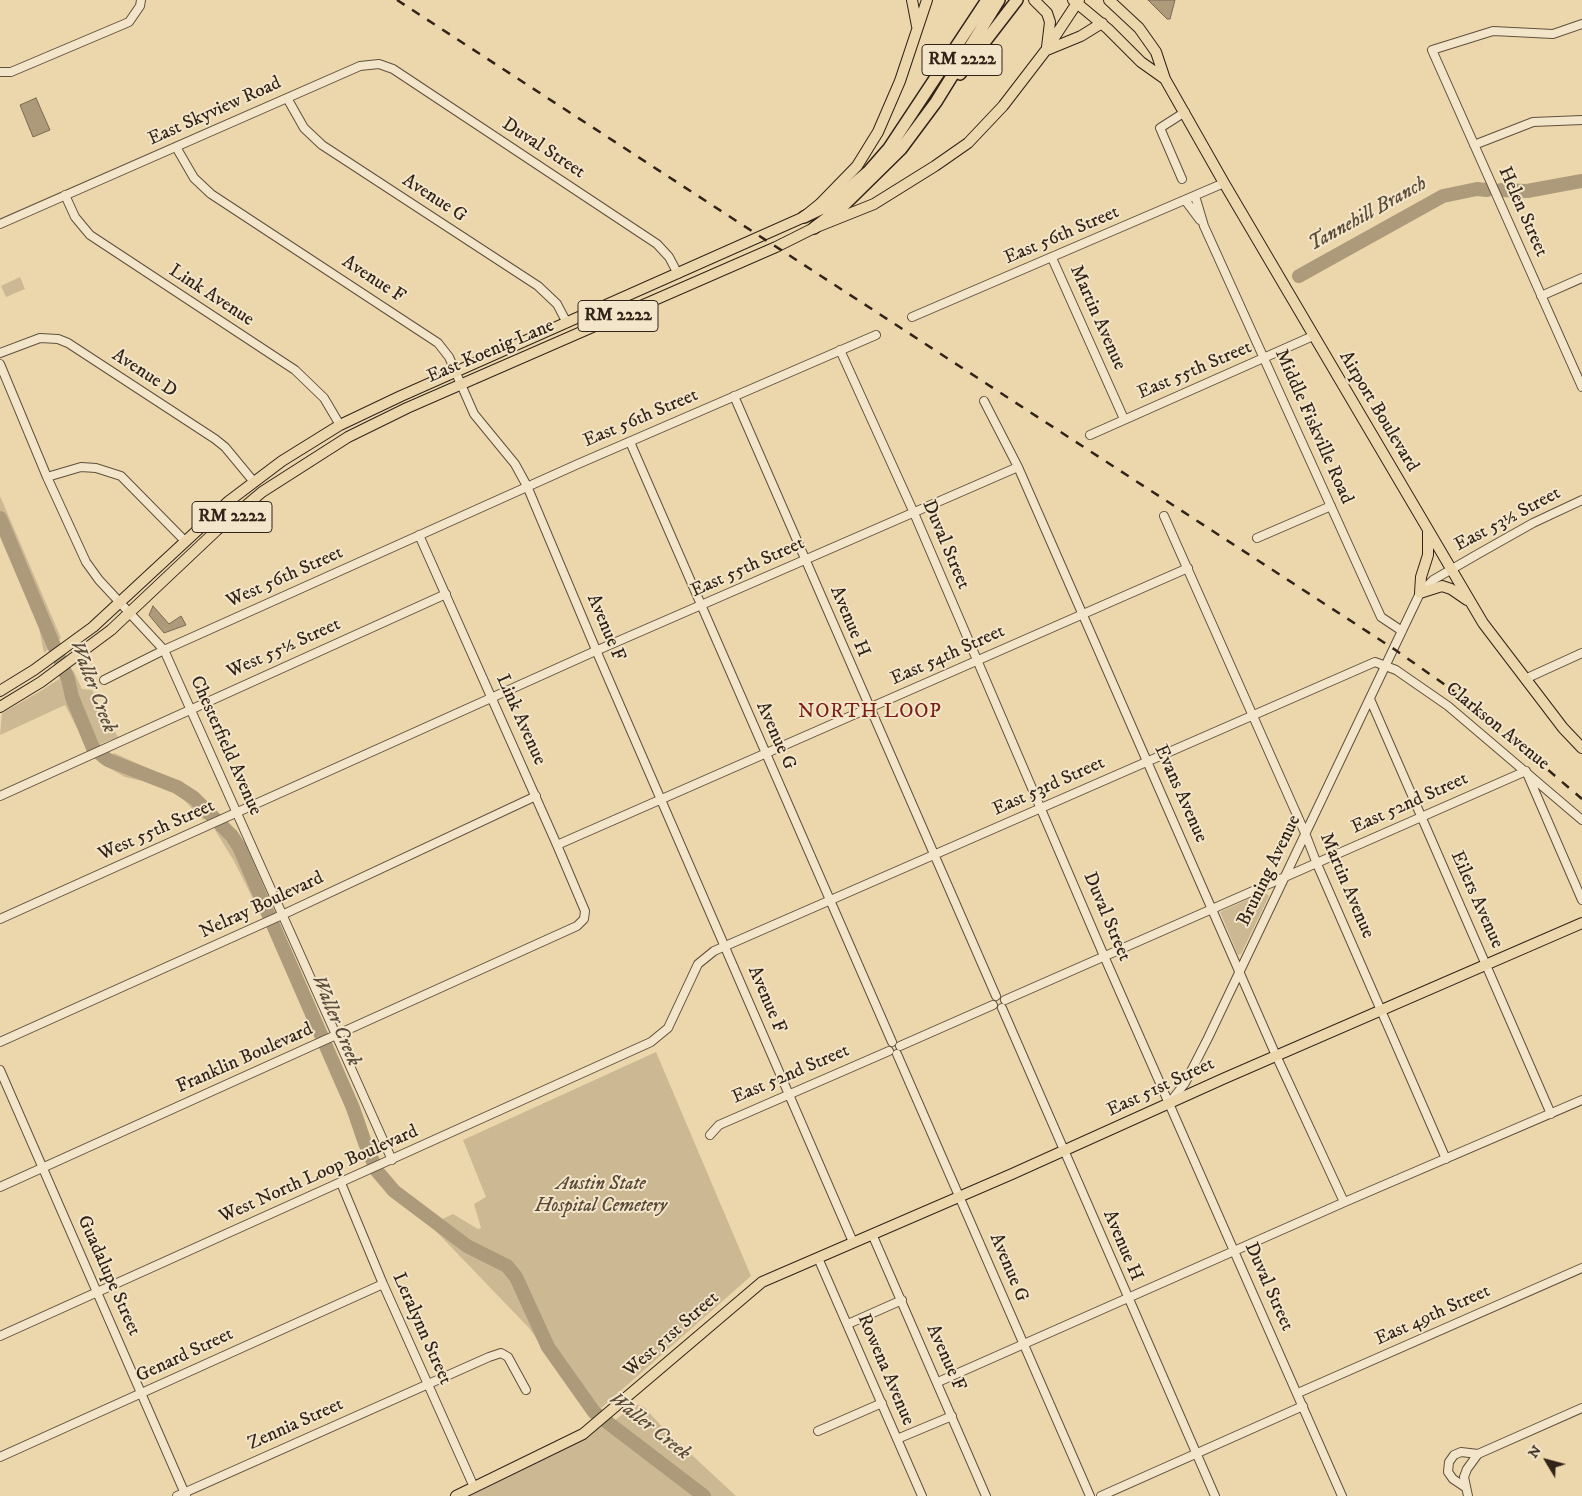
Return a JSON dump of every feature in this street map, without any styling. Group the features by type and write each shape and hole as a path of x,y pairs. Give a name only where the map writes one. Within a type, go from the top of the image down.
{"highway":[{"name":"RM 2222","path":"814,228 842,207 871,181 901,149 936,102 984,16 987,0"},
{"name":"RM 2222","path":"804,218 829,205 868,172 889,148 984,16 999,0"},
{"path":"936,102 1000,24 1017,0"}],"main road":[{"path":"912,0 917,27"},
{"name":"East Koenig Lane","path":"340,425 454,372 804,218 857,166 878,132 900,81 917,27 929,0"},
{"path":"1034,0 1047,13 1050,22 1046,50 1081,36 1102,23"},
{"name":"Airport Boulevard","path":"1109,0 1124,13 1156,52 1165,78 1224,183 1450,570 1491,636 1563,728 1582,748"},
{"path":"1118,0 1124,13"},
{"name":"East Koenig Lane","path":"130,614 194,550 238,511 290,473 348,437 460,384 882,199 934,167 968,143 1003,106 1046,50 1076,1"},
{"name":"Airport Boulevard","path":"1076,1 1102,23 1141,62 1165,78"},
{"name":"RM 2222","path":"0,691 65,648 120,604 184,541 254,482 340,425"},
{"path":"1428,530 1428,555 1421,577 1420,593 1442,586 1470,602"},
{"name":"RM 2222","path":"0,707 71,661 130,614"},
{"name":"East 51st Street","path":"755,1286 1582,923"},
{"name":"West 51st Street","path":"456,1496 573,1440 595,1425 755,1286"}],"street":[{"path":"0,72 11,72 129,22 140,6 141,0"},
{"name":"Helen Street","path":"1582,24 1552,34 1493,31 1432,50 1582,387"},
{"name":"East Skyview Road","path":"0,224 360,66 379,64"},
{"name":"Duval Street","path":"379,64 393,69 657,244 669,257 678,274"},
{"name":"Avenue G","path":"287,98 304,128 322,145 538,286 557,304 567,323"},
{"path":"1182,179 1160,128 1185,112"},
{"path":"1474,145 1533,122 1582,120"},
{"name":"Avenue F","path":"176,147 190,173 202,187 432,338 444,350 474,414 514,461 527,486 596,651 853,1242"},
{"name":"East 56th Street","path":"912,317 1224,183"},
{"name":"Link Avenue","path":"65,195 76,217 90,235 295,370 324,398 340,425"},
{"name":"Middle Fiskville Road","path":"1195,196 1204,226 1381,617 1402,632"},
{"name":"Middle Fiskville Road","path":"1185,200 1204,226"},
{"name":"Martin Avenue","path":"1052,258 1124,419"},
{"path":"1541,296 1582,278"},
{"name":"East 56th Street","path":"419,535 527,486 876,335"},
{"name":"East 55th Street","path":"1090,434 1313,336"},
{"name":"Avenue D","path":"0,353 40,338 58,339 68,343 215,439 225,447 254,482"},
{"name":"Duval Street","path":"840,350 914,513 1104,956 1342,1496"},
{"name":"Chesterfield Avenue","path":"0,364 47,477 86,562 98,580 164,650 392,1160"},
{"name":"Avenue H","path":"734,396 869,709 996,996"},
{"name":"Evans Avenue","path":"984,401 1018,467 1277,1056 1344,1202"},
{"name":"Avenue G","path":"630,442 829,901 892,1042 898,1043 896,1050 1090,1496"},
{"path":"47,477 81,467 96,468 121,476 184,541"},
{"name":"East 55th Street","path":"492,698 1018,467"},
{"name":"East 53½ Street","path":"1450,570 1533,523 1582,500"},
{"path":"1257,538 1330,506"},
{"name":"Martin Avenue","path":"1164,516 1253,715 1446,1160"},
{"name":"Link Avenue","path":"419,535 536,796 585,911 584,919"},
{"name":"West 56th Street","path":"104,680 164,650 419,535"},
{"name":"East 54th Street","path":"557,845 1188,568"},
{"path":"1402,632 1420,593 1433,580 1450,570"},
{"name":"West 55½ Street","path":"0,796 446,594"},
{"name":"Bruning Avenue","path":"1170,1103 1185,1084 1402,632"},
{"path":"1525,679 1582,653"},
{"name":"East 53rd Street","path":"725,946 1375,662 1386,666"},
{"name":"Clarkson Avenue","path":"1386,666 1410,679 1448,706 1582,820"},
{"name":"West 55th Street","path":"0,919 492,698"},
{"name":"Eilers Avenue","path":"1370,700 1552,1114"},
{"path":"1526,771 1582,900"},
{"name":"East 52nd Street","path":"1005,1000 1526,771"},
{"name":"Nelray Boulevard","path":"0,1042 282,915 536,796"},
{"name":"Franklin Boulevard","path":"0,1187 577,926 584,919"},
{"name":"West North Loop Boulevard","path":"0,1336 651,1042 668,1028 698,964 711,953 725,946"},
{"path":"996,996 1002,996 1005,1000 1005,1006 1002,1008 993,1005 996,996"},
{"name":"East 52nd Street","path":"710,1135 719,1125 896,1050 993,1005"},
{"name":"Avenue H","path":"1002,1008 1215,1496"},
{"name":"Guadalupe Street","path":"0,1070 142,1394 183,1495"},
{"path":"938,1382 1128,1300 1344,1202 1446,1160 1582,1100"},
{"name":"Leralynn Street","path":"341,1182 383,1284 474,1487"},
{"name":"Avenue F","path":"872,1234 986,1496"},
{"name":"Rowena Avenue","path":"818,1258 922,1496"},
{"name":"East 49th Street","path":"1298,1393 1582,1268"},
{"name":"Genard Street","path":"0,1457 383,1284"},
{"path":"848,1324 902,1300"},
{"name":"Zennia Street","path":"183,1495 502,1353 508,1357 526,1390"},
{"path":"818,1431 882,1403"},
{"path":"1101,1496 1303,1406"},
{"path":"1464,1487 1467,1469 1478,1454 1582,1408"},
{"path":"897,1439 952,1416"},
{"path":"1468,1496 1464,1487 1453,1479 1448,1472 1449,1462 1454,1455 1461,1452 1478,1454"}],"green space":[{"path":"20,277 25,289 6,297 1,286"},
{"path":"0,496 61,638 44,653 39,628 0,537"},
{"path":"73,670 82,689 92,690 118,737 88,749 65,705 0,735 2,713"},
{"path":"114,753 190,787 216,814 203,820 181,797 164,786 125,777 98,762"},
{"path":"228,825 238,833 272,909 261,915 234,861 215,830"},
{"path":"1264,892 1269,896 1241,954 1238,955 1220,912"},
{"name":"Austin State Hospital Cemetery","path":"656,1052 751,1276 592,1416 529,1328 429,1224 394,1196 380,1178 386,1176 397,1192 436,1222 453,1214 478,1229 481,1228 474,1204 486,1197 463,1140"},
{"path":"635,1404 644,1407 665,1430 736,1496 456,1496 573,1440 610,1412 614,1421"}],"shaded area":[{"path":"1148,0 1175,0 1170,19 1167,19"},
{"path":"36,98 50,130 33,137 20,105"},
{"path":"153,606 169,624 181,616 186,625 164,633 149,615"}],"waterway":[{"name":"Tannehill Branch","path":"1501,190 1527,191 1582,181"},
{"name":"Tannehill Branch","path":"1299,276 1443,196 1477,189 1487,190"},
{"name":"Waller Creek","path":"0,518 68,679 72,697 93,748 108,760 177,787 194,798 232,836 239,847 353,1108 377,1171 394,1191 467,1246 507,1266 516,1277 548,1347 594,1412 704,1496"}],"railway":[{"path":"397,0 1394,649 1451,689 1490,720 1582,799"}],"district":[{"name":"NORTH LOOP","path":"870,713"}]}
